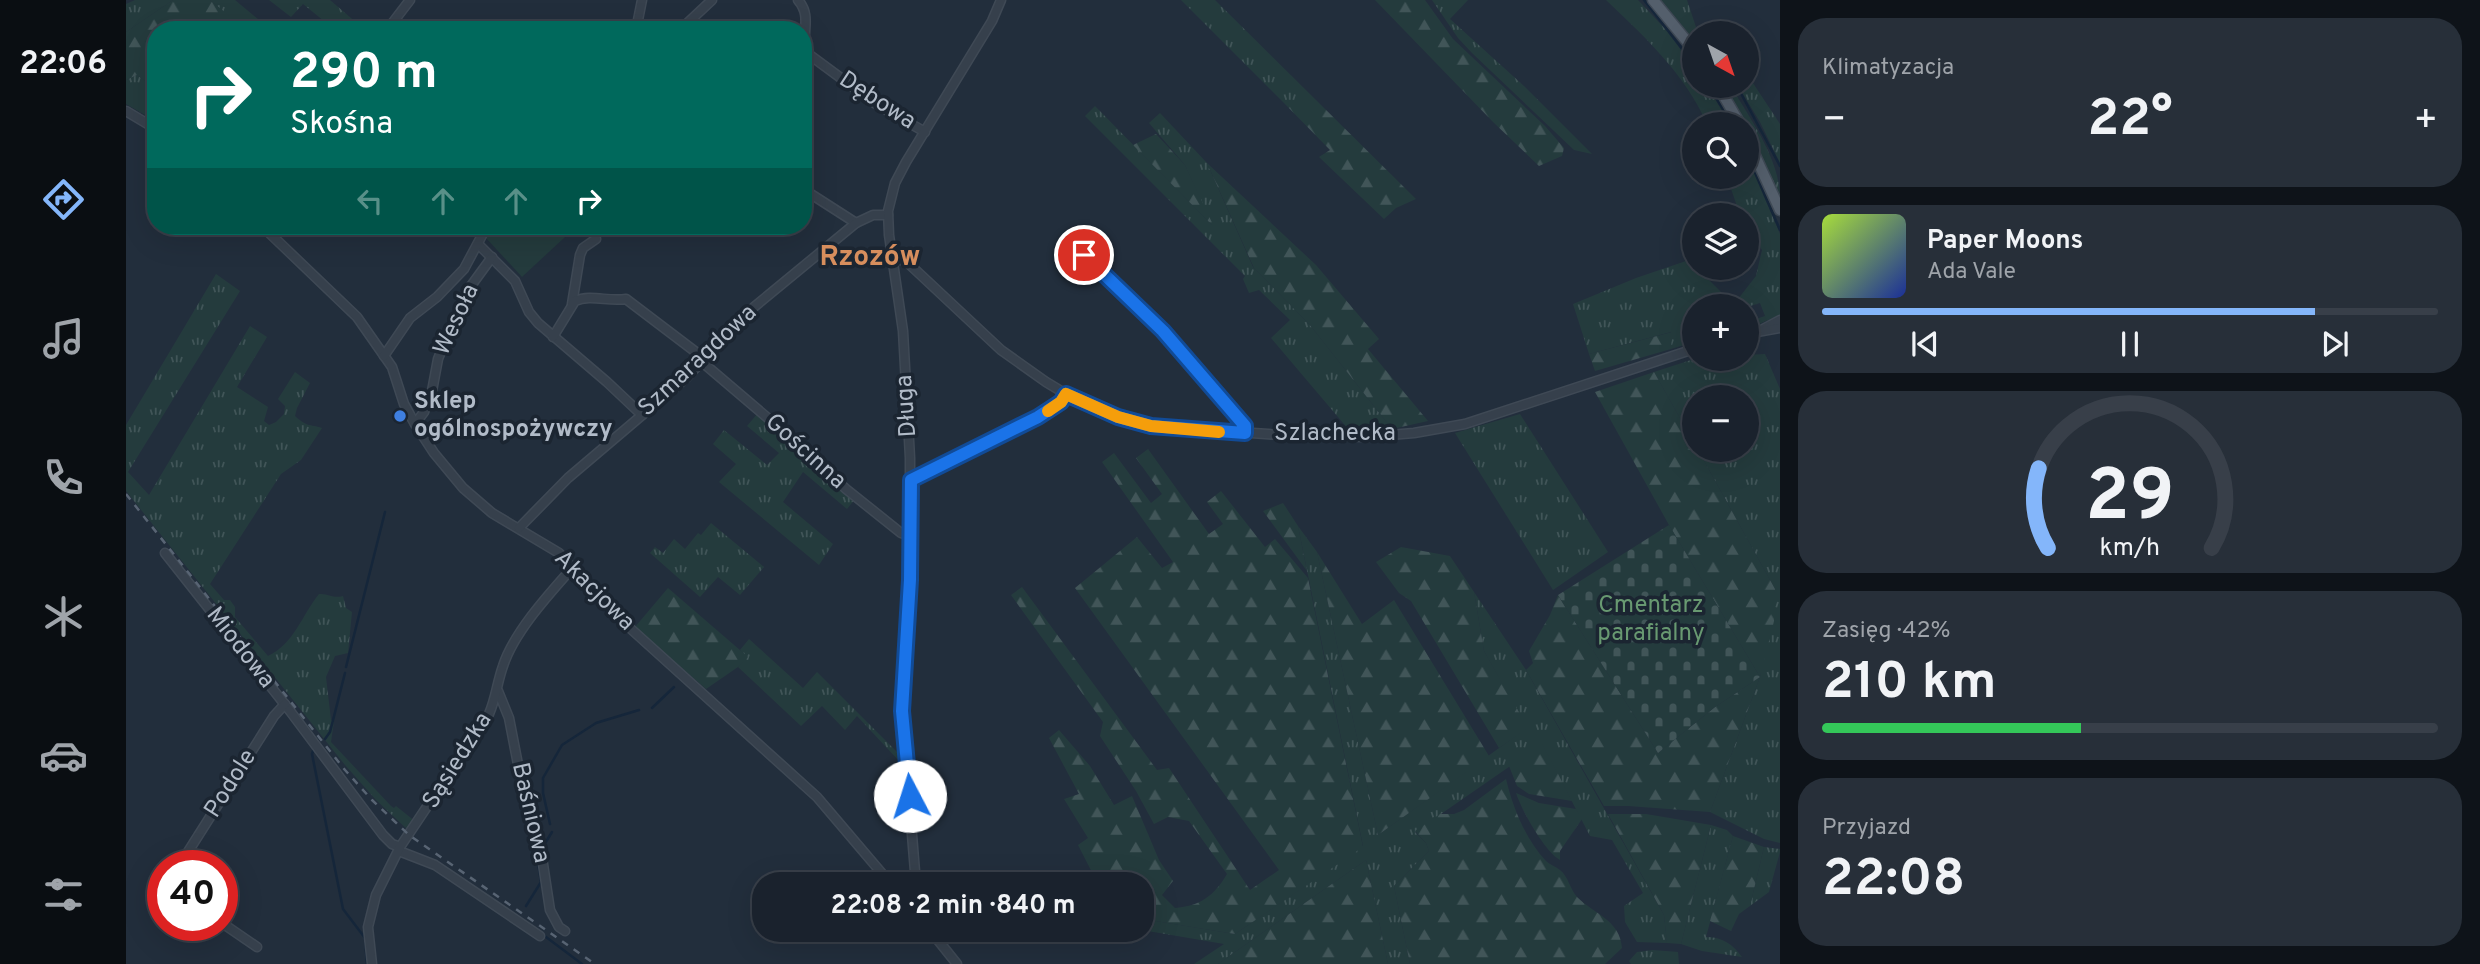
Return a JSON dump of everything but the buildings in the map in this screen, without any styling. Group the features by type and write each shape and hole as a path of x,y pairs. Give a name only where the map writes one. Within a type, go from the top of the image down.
{"main road":[{"path":"1653,0 1682,35"},
{"path":"1759,164 1780,210"}],"street":[{"path":"394,21 410,0"},
{"path":"638,21 642,0"},
{"path":"690,21 712,0"},
{"name":"Dębowa","path":"798,0 806,21"},
{"name":"Długa","path":"915,872 902,711 911,537 911,480 903,331 888,215 895,183 992,21 1001,0"},
{"name":"Dębowa","path":"812,57 876,104 925,132"},
{"path":"126,111 147,124"},
{"path":"812,195 856,223"},
{"name":"Szmaragdowa","path":"519,528 568,478 703,360 754,307 856,223 873,215 888,215"},
{"name":"Akacjowa","path":"272,235 346,305 396,376 404,404 415,424 439,460 472,497 492,513 559,553 621,620 817,797 881,872"},
{"path":"384,356 410,318 455,281 482,235"},
{"path":"553,337 572,304 583,248 596,239"},
{"path":"478,244 515,281 529,312 553,337 642,415"},
{"path":"1084,255 1174,344 1245,426 1245,433"},
{"name":"Wesoła","path":"415,424 424,412 432,391 442,349 464,310 465,295 492,257"},
{"name":"Szlachecka","path":"894,260 908,263 1001,350 1066,394 1118,417 1151,426 1245,433 1366,437 1437,429 1465,424 1682,353"},
{"name":"Gościnna","path":"572,304 584,297 610,301 626,299 703,360 846,489 901,533 911,537"},
{"path":"1760,331 1780,320"},
{"path":"1760,331 1780,328"},
{"path":"911,480 1038,417 1061,402 1066,394"},
{"name":"Miodowa","path":"165,553 285,704 383,835 400,849"},
{"name":"Sąsiedzka","path":"372,964 368,927 376,895 400,849 480,730 498,691 503,667 518,637 573,567"},
{"name":"Baśniowa","path":"498,691 509,718 541,851 550,910 559,927 565,931"},
{"name":"Podole","path":"189,850 274,716 285,704"},
{"path":"400,849 435,864 540,936"},
{"path":"238,934 257,947"},
{"path":"939,942 957,964"}],"green space":[{"path":"135,0 173,0 126,32 126,4"},
{"path":"173,0 210,0 236,21 147,21 147,82 137,75 126,80 126,32"},
{"path":"210,0 235,0 260,21 234,21"},
{"path":"269,0 330,0 354,21 324,21 303,4 291,17"},
{"path":"1181,0 1215,0 1318,102 1283,102"},
{"path":"1375,0 1425,0 1453,39 1545,126 1564,148 1562,156 1539,166"},
{"path":"1432,0 1468,0 1450,19 1524,86 1592,154 1574,150 1472,53 1458,38"},
{"path":"1606,0 1638,0 1668,32 1682,51 1682,82 1649,42"},
{"path":"1661,0 1687,0 1694,21 1682,21 1682,25"},
{"path":"137,75 147,82 147,116 126,104 126,80"},
{"path":"1759,92 1780,124 1780,163 1759,120 1759,112 1754,112 1745,98 1759,98"},
{"path":"1693,98 1714,98 1723,112 1701,112"},
{"path":"1732,98 1738,98 1746,112 1739,112"},
{"path":"1283,102 1318,102 1416,199 1396,208 1384,219 1319,157 1330,150"},
{"path":"1095,106 1212,225 1185,165 1149,123 1160,113 1207,163 1253,267 1310,325 1392,429 1349,430 1271,338 1290,320 1259,290 1249,293 1243,279 1245,276 1085,116"},
{"path":"1759,133 1775,169 1780,198 1759,152"},
{"path":"1156,134 1185,165 1214,227 1133,145"},
{"path":"1207,163 1316,265 1379,339 1368,349 1428,421 1392,429 1310,325 1254,268"},
{"path":"1759,184 1780,234 1780,315 1759,324 1759,318 1765,316 1759,303 1759,294 1742,294 1753,280 1759,280 1762,250 1759,245 1759,203 1736,203 1731,189 1759,189"},
{"path":"487,235 567,235 522,277 485,237"},
{"path":"1682,262 1682,280 1709,280 1723,294 1682,294 1682,346 1671,349 1671,332 1589,354 1573,304"},
{"path":"216,274 240,291 128,472 149,495 250,326 267,337 237,387 268,407 264,421 269,425 284,414 285,406 278,399 295,372 310,383 295,416 305,424 322,428 301,460 281,474 210,584 224,600 230,600 235,607 235,617 268,656 291,637 319,594 343,596 346,608 352,612 348,653 335,656 326,677 331,720 334,721 331,742 391,806 396,806 416,822 409,831 376,800 345,765 126,491 126,425"},
{"path":"1672,332 1671,349 1595,371 1589,354"},
{"path":"1759,354 1765,354 1780,389 1780,843 1764,839 1710,812 1760,677 1775,589 1705,462 1759,462 1759,385 1682,385 1682,422 1654,372 1682,363 1682,371 1759,371"},
{"path":"1654,372 1682,422 1682,462 1705,462 1775,589 1774,621 1760,677 1669,525 1595,392"},
{"path":"758,413 855,499 847,509 803,472 783,502 833,544 819,565 719,482 736,464 713,444 724,430 767,465 779,453 747,426"},
{"path":"1520,414 1608,552 1553,590 1455,433"},
{"path":"1148,449 1209,534 1223,524 1207,502 1221,491 1265,547 1275,539 1308,578 1363,847 1235,934 1154,921 1154,872 1092,872 1078,845 1088,838 1064,799 1079,794 1049,738 1059,730 1090,766 1114,805 1132,796 1159,860 1173,881 1162,895 1175,908 1199,902 1217,888 1227,874 1189,821 1168,817 1154,824 1100,736 1103,722 1011,595 1022,587 1157,770 1169,768 1250,890 1279,870 1075,588 1137,537 1162,568 1173,562 1102,462 1114,453 1151,503 1162,494 1136,458"},
{"path":"1283,503 1298,526 1307,571 1263,511"},
{"path":"711,523 764,567 740,595 718,577 700,597 650,553 655,547 663,553 674,539 685,549 698,533 701,535"},
{"name":"Cmentarz parafialny","path":"1669,525 1760,677 1715,707 1658,753 1558,595"},
{"path":"1298,526 1317,552 1378,835 1527,728 1484,651 1474,592 1526,670 1664,915 1667,943 1637,942 1625,922 1624,906 1643,893 1612,840 1590,836 1542,744 1415,832 1426,843 1429,851 1394,886 1410,964 1388,964 1366,860 1218,964 1194,964 1224,944 1154,932 1154,921 1235,934 1363,846"},
{"path":"1401,547 1450,556 1474,592 1484,651 1528,728 1499,748 1411,601 1399,593 1376,562"},
{"path":"1317,552 1362,624 1394,600 1489,756 1378,835"},
{"path":"668,588 748,657 706,689 635,627"},
{"path":"1558,595 1658,753 1715,707 1760,677 1710,812 1604,806 1526,670 1533,663 1529,651"},
{"path":"749,639 803,688 817,672 899,754 900,762 857,716 845,730 822,706 801,726 738,667 747,657 740,650"},
{"path":"1542,743 1572,801 1529,794 1517,786 1509,766"},
{"path":"1506,779 1512,801 1532,843 1548,862 1563,873 1577,897 1605,918 1617,931 1622,948 1605,964 1410,964 1394,886 1429,851 1426,843 1415,831 1440,814 1454,814 1464,810"},
{"path":"1516,793 1539,803 1576,809 1582,819 1560,851 1560,860 1548,849 1535,830"},
{"path":"1608,814 1646,814 1711,825 1681,944 1667,943 1664,915"},
{"path":"1711,825 1727,830 1733,836 1706,937 1727,942 1742,957 1702,951 1681,944"},
{"path":"1733,836 1764,847 1750,906 1739,914 1731,931 1710,921"},
{"path":"1764,847 1780,849 1780,852 1769,892 1750,906"},
{"path":"1366,860 1388,964 1218,964"},
{"path":"1637,952 1678,952 1679,964 1631,964 1629,961"}],"waterway":[{"path":"1644,0 1682,49"},
{"path":"1716,98 1725,112"},
{"path":"1743,98 1780,166"},
{"path":"1759,182 1780,230"},
{"path":"346,667 385,512"},
{"path":"325,739 330,732 345,673"},
{"path":"652,708 674,687"},
{"path":"550,824 543,793 543,778 562,745 596,723 639,710"},
{"path":"314,748 312,754 343,909 365,938 367,964"},
{"path":"544,845 552,832"},
{"path":"526,906 541,882 536,850"},
{"path":"542,934 582,964"}],"railway":[{"path":"126,494 345,770 372,800 409,835 595,964"}],"slow traffic":[{"path":"1048,411 1061,402 1066,394 1118,417 1151,426 1219,432"}],"place":[{"name":"Sklep ogólnospożywczy","path":"400,416"}],"district":[{"name":"Rzozów","path":"870,258"}],"route":[{"path":"910,796 902,696 910,580 911,480 1038,417 1061,402 1066,394 1118,417 1151,426 1245,433 1245,426 1174,344 1084,255"}]}
